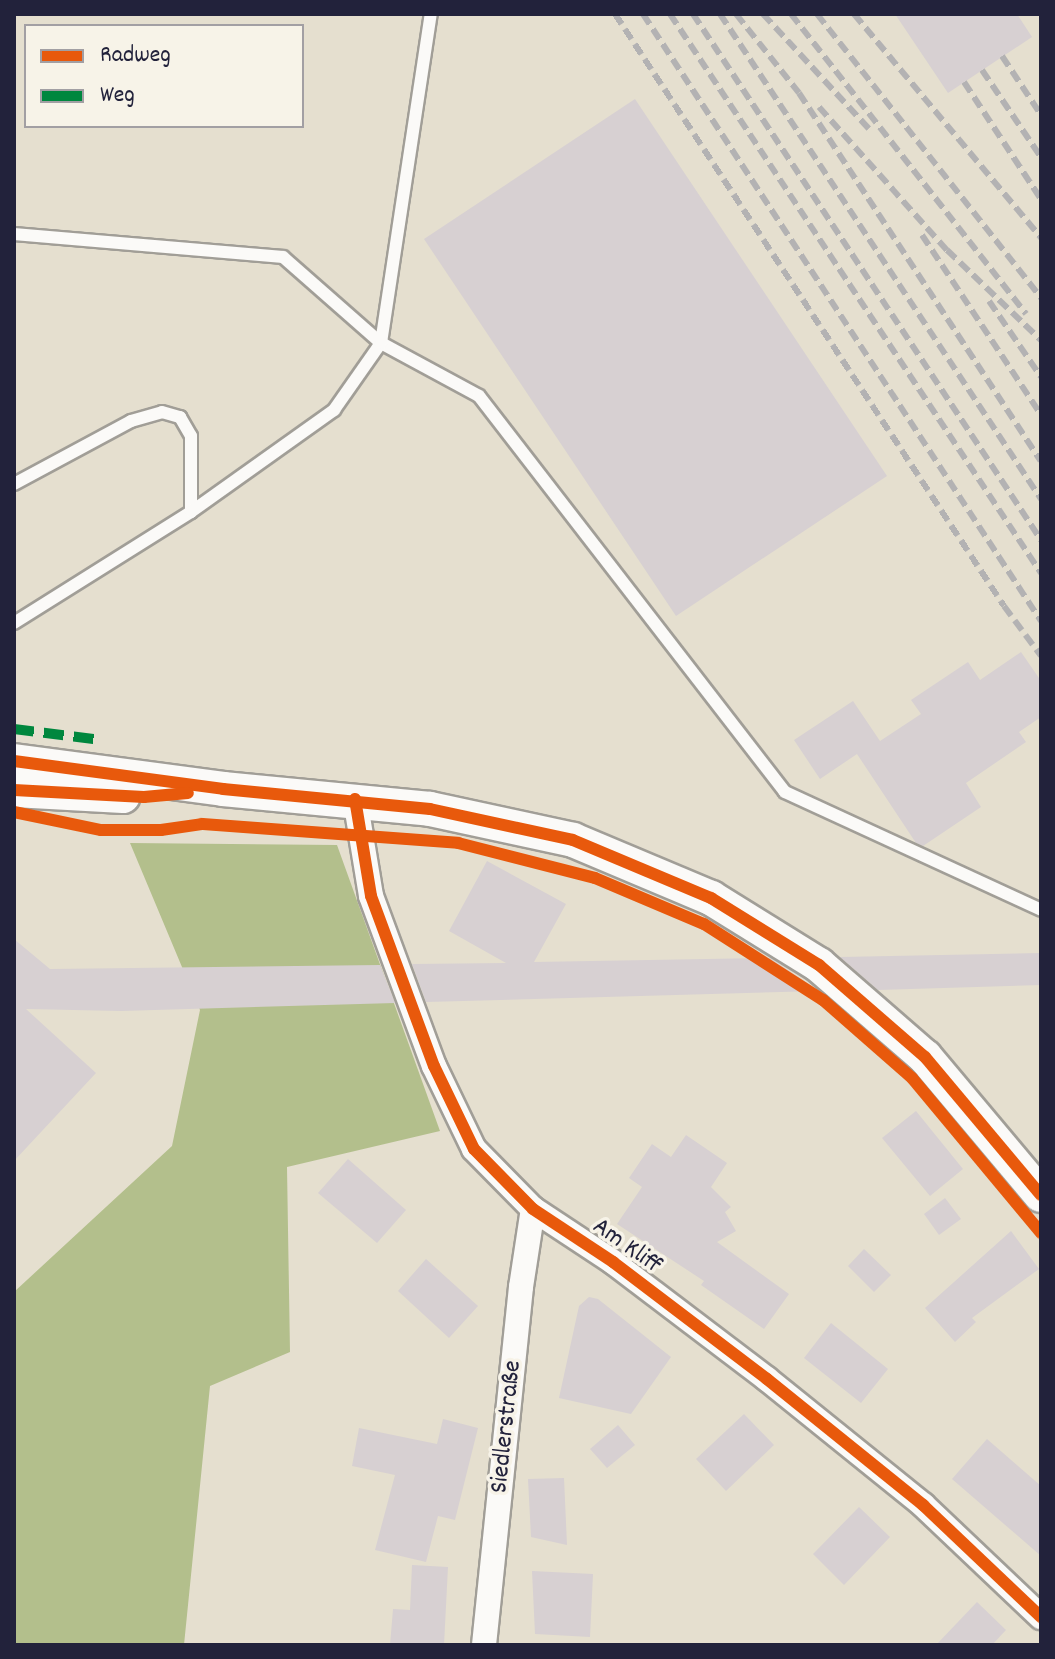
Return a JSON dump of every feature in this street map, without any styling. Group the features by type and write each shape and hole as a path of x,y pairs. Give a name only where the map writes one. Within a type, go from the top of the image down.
{"street":[{"path":"14,761 223,789 355,799 430,809 573,840 711,898 819,965 925,1057 1041,1195"},
{"path":"14,790 144,797 223,789"},
{"name":"Am Kliff","path":"355,799 371,896 434,1066 474,1149 533,1209 613,1262 767,1379 923,1505 1041,1617"},
{"name":"Siedlerstraße","path":"484,1645 521,1287 533,1209"}],"lane":[{"path":"14,623 191,512 334,410 381,343 431,14"},
{"path":"14,234 283,257 381,343 479,396 785,792 1041,910"},
{"path":"14,484 131,421 162,412 180,417 191,436 191,512"}],"green space":[{"path":"130,843 337,845 440,1131 287,1167 290,1352 210,1386 184,1645 14,1645 14,1292 172,1146 200,1010"}],"building":[{"path":"895,14 1017,14 1032,37 948,93"},
{"path":"635,99 887,476 676,616 424,239"},
{"path":"1021,652 1041,681 1041,717 1019,732 1026,742 966,783 981,807 923,846 916,843 857,754 820,779 794,740 853,701 880,741 921,714 911,700 968,662 980,680"},
{"path":"487,861 566,904 534,962 770,958 819,991 426,1002 412,964 506,963 449,931"},
{"path":"14,939 50,969 380,965 395,1003 121,1011 26,1009 96,1073 14,1161"},
{"path":"1041,953 1041,985 878,990 840,957"},
{"path":"916,1111 963,1169 930,1196 882,1138"},
{"path":"686,1135 727,1163 711,1187 731,1207 725,1212 736,1231 717,1242 789,1294 764,1329 701,1285 704,1281 617,1224 642,1187 629,1178 652,1144 671,1157"},
{"path":"348,1159 406,1210 377,1243 318,1193"},
{"path":"945,1198 961,1219 939,1235 924,1214"},
{"path":"1011,1231 1039,1269 972,1318 976,1322 955,1342 925,1308"},
{"path":"864,1249 891,1275 874,1292 848,1266"},
{"path":"426,1259 478,1306 449,1338 398,1291"},
{"path":"589,1297 598,1299 671,1357 631,1414 559,1398 579,1306"},
{"path":"831,1323 888,1369 861,1403 804,1358"},
{"path":"744,1414 774,1445 726,1491 696,1459"},
{"path":"443,1419 478,1428 455,1520 438,1516 426,1562 375,1550 395,1475 352,1466 359,1428 437,1444"},
{"path":"618,1425 635,1445 607,1468 590,1449"},
{"path":"987,1439 1041,1486 1041,1556 952,1479"},
{"path":"564,1478 567,1545 531,1537 528,1479"},
{"path":"859,1507 890,1537 844,1585 813,1554"},
{"path":"412,1565 448,1567 444,1645 390,1645 393,1609 410,1610"},
{"path":"532,1571 593,1574 590,1637 535,1634"},
{"path":"977,1602 1006,1630 992,1645 936,1645"}],"railway":[{"path":"615,14 1004,606 1041,656"},
{"path":"643,14 1041,621"},
{"path":"670,14 1041,573"},
{"path":"693,14 1041,540"},
{"path":"720,14 1041,499"},
{"path":"736,14 799,93 1041,461"},
{"path":"763,14 869,129"},
{"path":"791,14 1026,314"},
{"path":"817,14 1041,298"},
{"path":"854,14 1041,238"},
{"path":"1002,56 1041,115"},
{"path":"982,70 1041,157"},
{"path":"964,82 1041,199"},
{"path":"819,107 947,250 1041,340"},
{"path":"922,235 1041,415"},
{"path":"989,301 1041,377"}],"marked path":[{"path":"14,729 101,740"}],"cycle path":[{"path":"14,761 223,789 430,809 573,840 711,898 819,965 925,1057 1041,1195"},
{"path":"14,790 144,797 188,793"},
{"path":"355,799 371,896 434,1066 474,1149 533,1209 613,1262 767,1379 923,1505 1041,1617"},
{"path":"14,812 101,830 161,830 202,824 458,843 595,878 704,924 823,1000 912,1078 1041,1233"}]}
